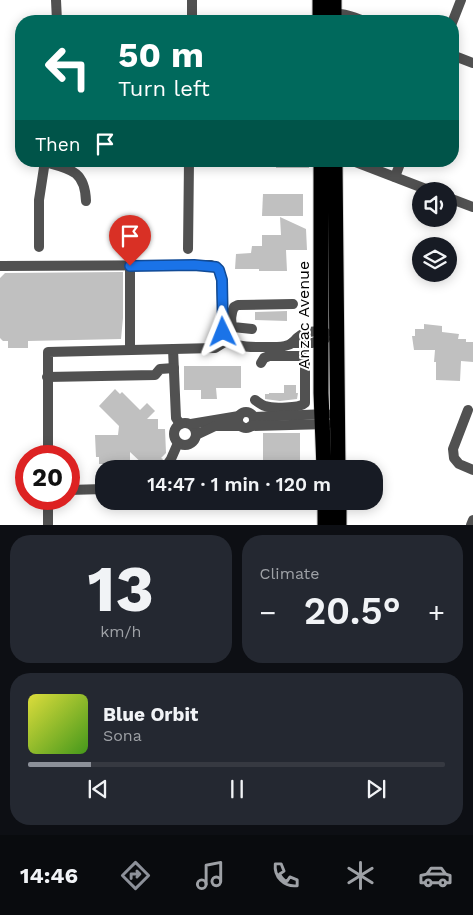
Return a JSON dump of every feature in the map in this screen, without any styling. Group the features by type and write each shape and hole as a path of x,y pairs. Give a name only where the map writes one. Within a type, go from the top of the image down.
{"highway":[{"path":"320,0 328,15"},
{"name":"Anzac Avenue","path":"321,167 321,337 337,460"},
{"name":"Anzac Avenue","path":"325,460 337,335 335,167"},
{"path":"325,510 325,525"},
{"path":"339,510 339,525"}],"street":[{"path":"56,0 57,15"},
{"path":"192,0 192,15"},
{"path":"455,15 461,0"},
{"path":"459,58 473,63"},
{"path":"39,247 39,200 44,167"},
{"path":"65,167 78,174 84,185 86,201"},
{"path":"188,249 189,167"},
{"path":"369,167 412,184"},
{"path":"395,177 399,167"},
{"path":"457,201 473,208"},
{"path":"1,266 194,265 216,267 221,276 223,332 228,340 237,345 252,347 282,347 292,343 299,336 307,332 321,337 337,335"},
{"path":"130,266 130,350"},
{"path":"252,329 233,327 231,324 234,307 238,305 293,304"},
{"path":"48,445 48,352 215,348 228,340"},
{"path":"173,349 176,418 180,424"},
{"path":"255,400 270,407 300,407 305,403 305,362 302,356 269,356 264,358 261,364"},
{"path":"47,377 155,375 160,368 174,368"},
{"path":"468,410 453,449 454,458 459,464 473,470"},
{"path":"191,424 195,429 196,435 194,440 190,444 178,443 174,435 175,429 180,424 191,424 200,421 330,419"},
{"path":"196,435 215,426 246,421"},
{"path":"170,460 178,443"},
{"path":"80,490 95,489"},
{"path":"48,510 48,525"},
{"path":"471,525 473,520"}],"building":[{"path":"276,167 309,167 309,168"},
{"path":"263,194 303,194 303,216 262,216"},
{"path":"280,217 306,229 307,250 286,250 287,271 235,269 236,254 251,253 252,246 262,246 262,235 281,235"},
{"path":"123,272 121,339 28,341 28,348 8,348 8,341 3,341 0,338 0,278 5,273"},
{"path":"287,311 287,321 255,320 255,312"},
{"path":"424,324 442,326 442,332 459,334 458,339 466,339 466,342 473,342 473,362 461,361 460,381 436,380 435,350 414,350 412,336 415,336 415,329 424,329"},
{"path":"184,366 241,366 241,388 216,388 217,399 201,399 201,390 184,390"},
{"path":"284,385 296,385 297,399 280,401 265,399 265,394 284,393"},
{"path":"115,389 120,394 122,392 140,410 147,403 155,411 147,419 158,419 158,429 165,429 166,453 161,458 162,460 139,460 130,452 130,460 99,460 99,457 96,457 95,435 118,435 119,426 99,406"},
{"path":"263,433 300,433 300,460 263,460"}],"route":[{"path":"130,266 194,265 216,267 222,280 223,332"}]}
